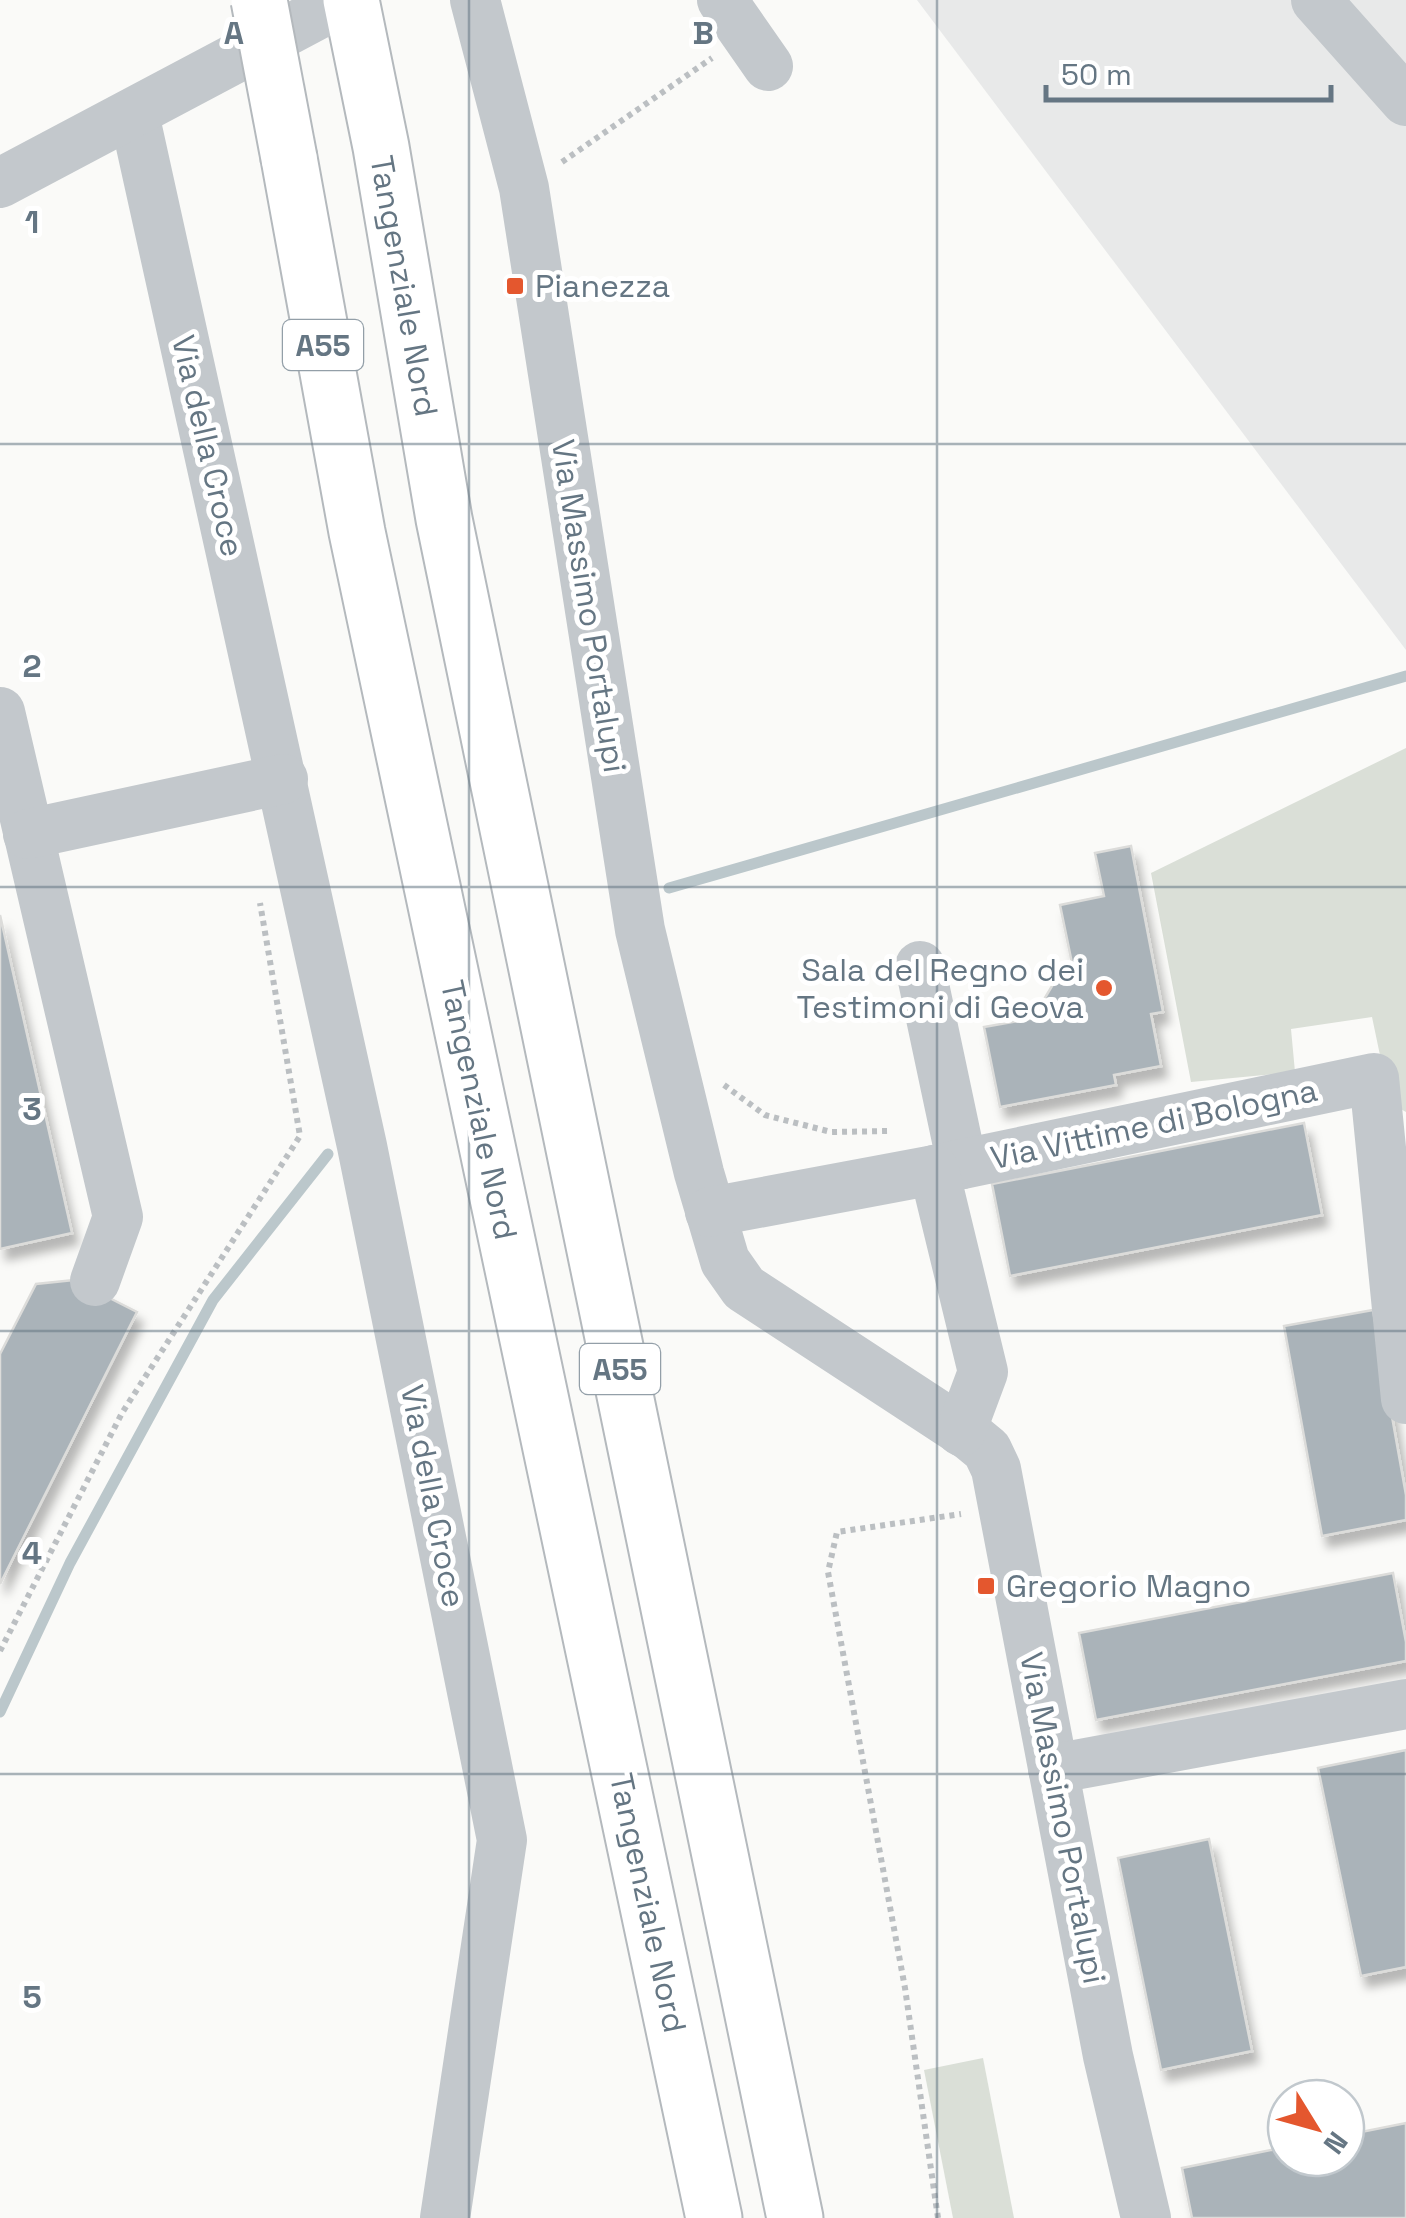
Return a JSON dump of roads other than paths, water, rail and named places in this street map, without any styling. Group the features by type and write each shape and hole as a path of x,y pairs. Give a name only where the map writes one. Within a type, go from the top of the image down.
{"highway":[{"name":"Tangenziale Nord","path":"259,0 356,532 714,2218"},
{"name":"Tangenziale Nord","path":"348,0 381,147 444,519 795,2218"}],"street":[{"path":"0,183 348,0"},
{"name":"Via Massimo Portalupi","path":"475,0 524,188 640,930 724,1261 744,1288 987,1450 996,1469 1108,2056 1146,2218"},
{"path":"1316,0 1406,100"},
{"name":"Via della Croce","path":"134,114 362,1146 502,1840 445,2218"},
{"path":"0,712 118,1218 95,1281"},
{"path":"28,834 283,779"},
{"path":"920,966 936,1170 983,1372 961,1431"},
{"name":"Via Vittime di Bologna","path":"936,1170 1374,1078 1406,1399"},
{"path":"710,1212 936,1170"},
{"path":"1053,1770 1406,1704"}],"waterway":[{"path":"669,888 1406,676"},
{"path":"0,1712 70,1563 213,1300 328,1154"}],"place":[{"name":"Pianezza","path":"515,286"},
{"name":"Sala del Regno dei Testimoni di Geova","path":"1104,988"},
{"name":"Gregorio Magno","path":"986,1586"}]}
